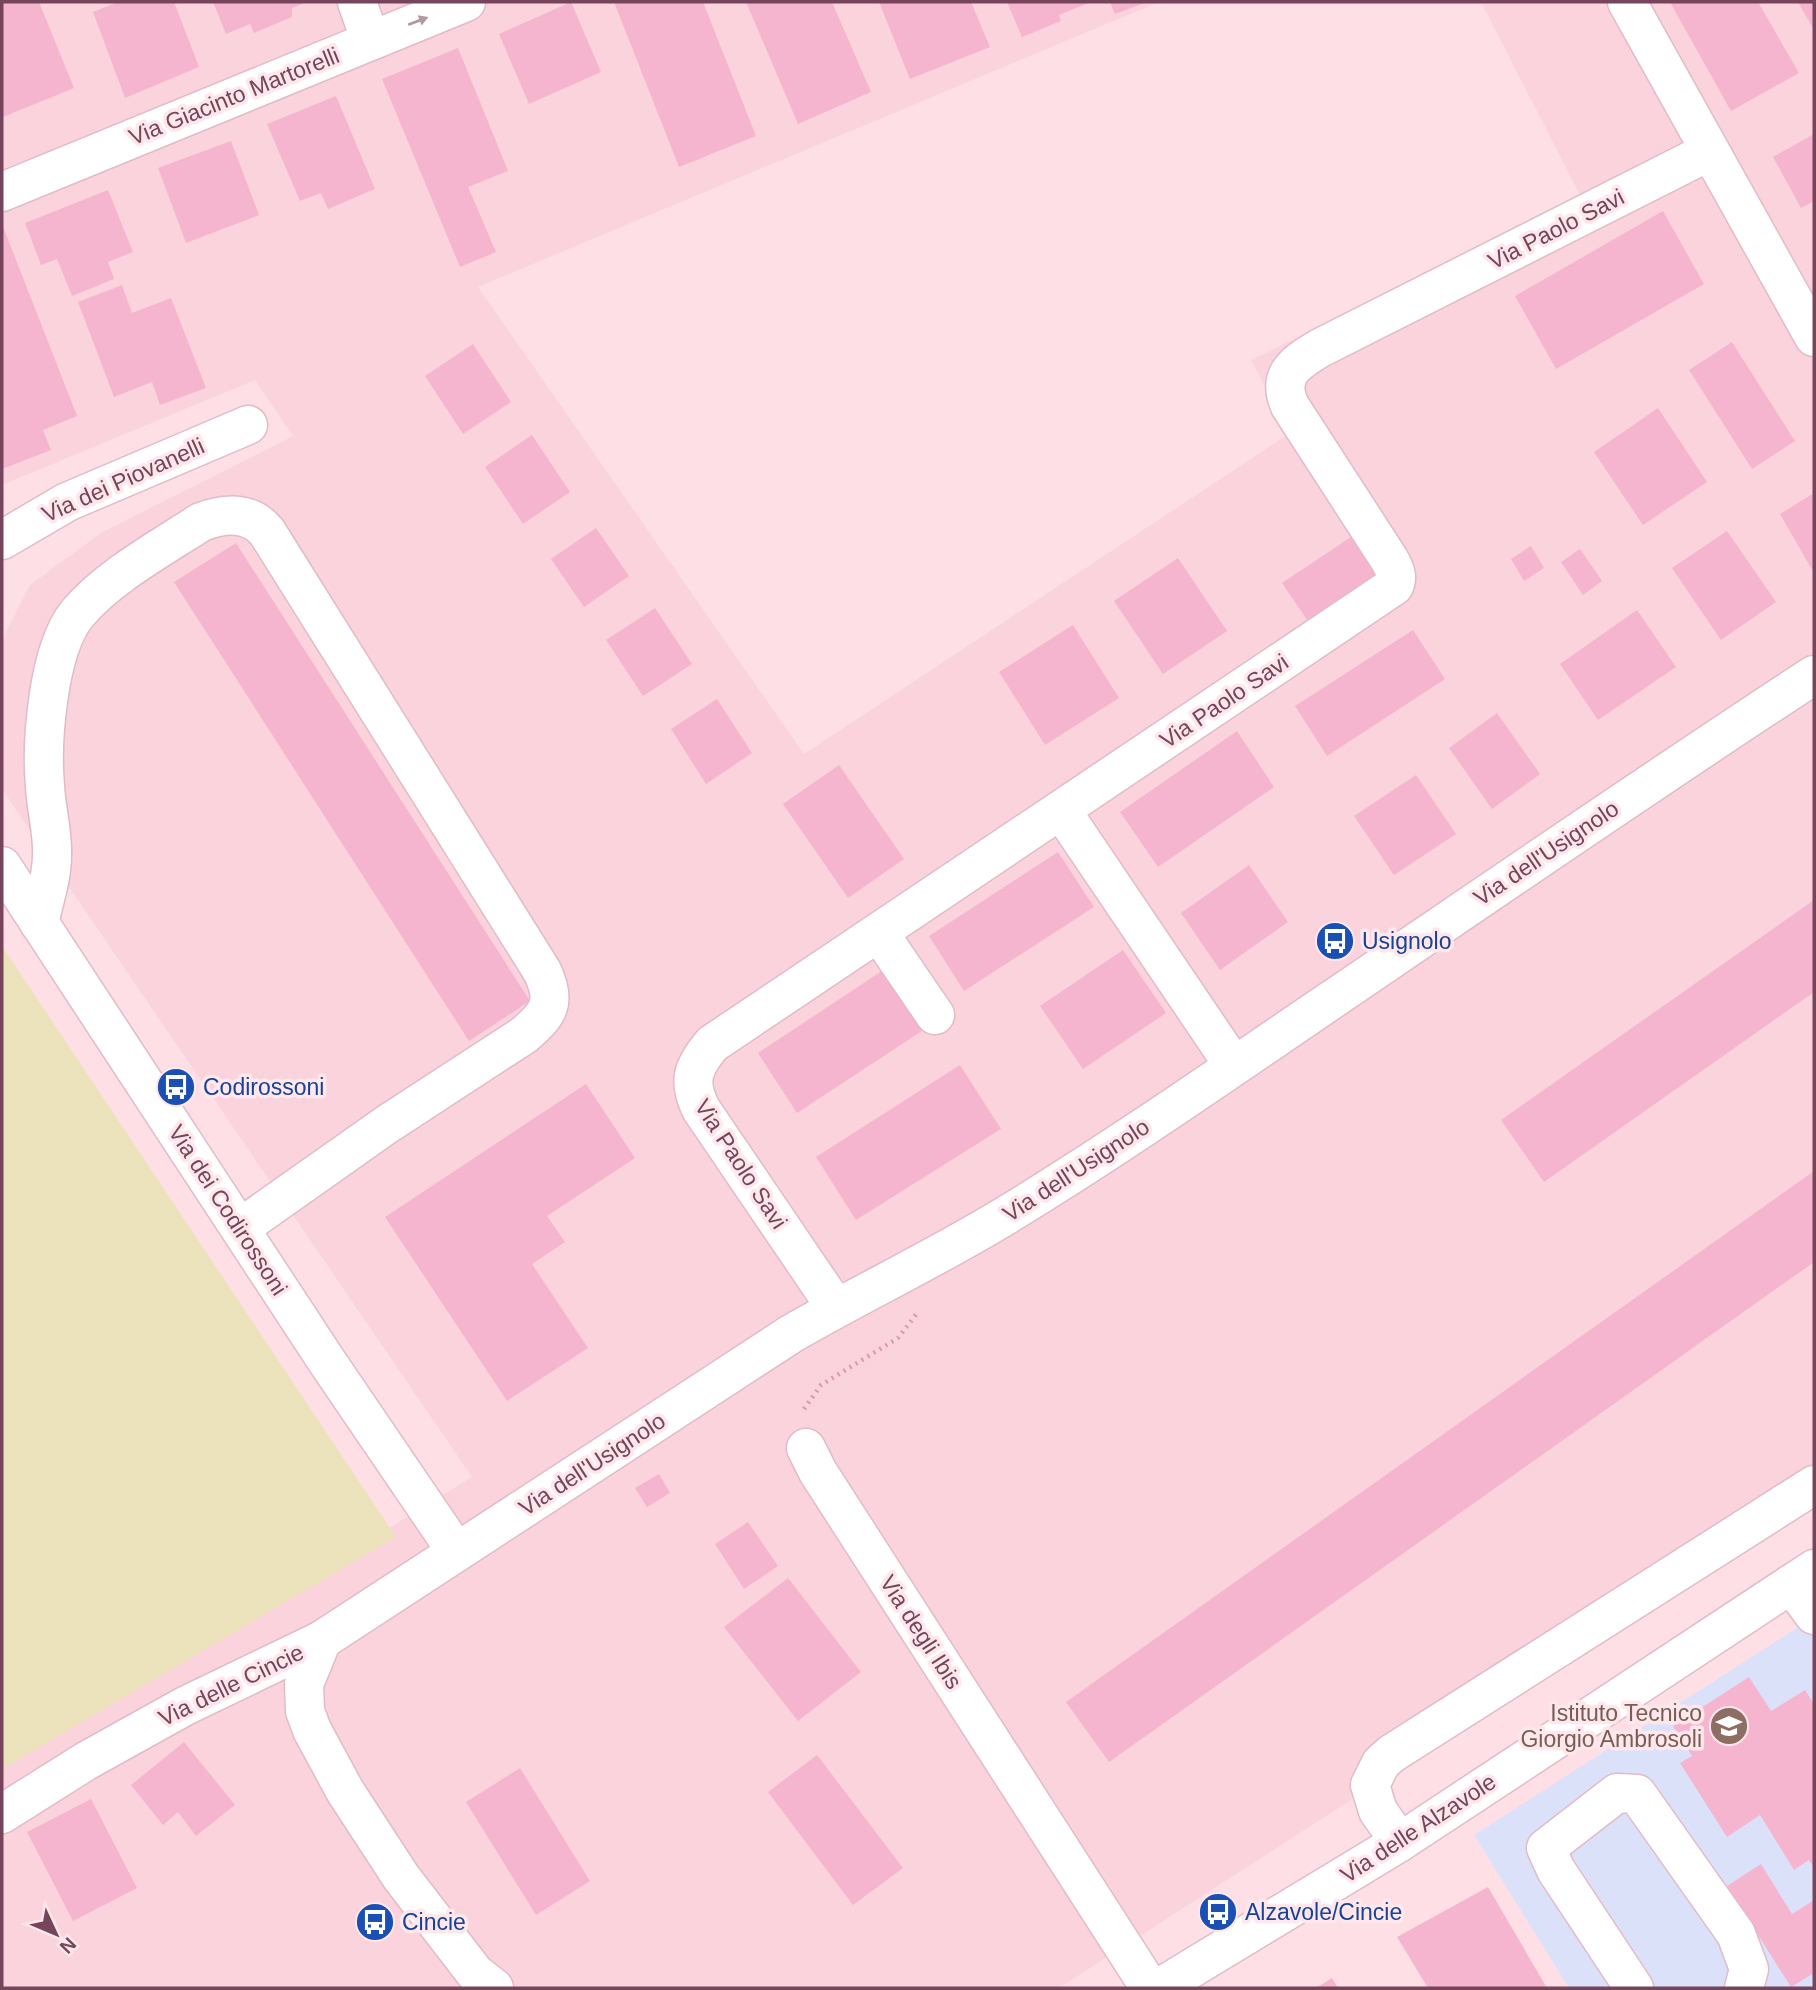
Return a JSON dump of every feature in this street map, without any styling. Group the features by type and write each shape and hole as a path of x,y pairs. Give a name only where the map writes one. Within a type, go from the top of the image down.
{"street":[{"path":"357,2 370,39"},
{"name":"Via Giacinto Martorelli","path":"2,192 370,39 466,2"},
{"path":"1627,2 1814,337"},
{"name":"Via Paolo Savi","path":"836,1308 701,1109 696,1098 693,1077 696,1065 712,1044 1386,594 1394,586 1397,580 1396,572 1390,559 1290,406 1285,383 1289,371 1320,348 1710,151"},
{"name":"Via dei Piovanelli","path":"2,540 67,502 248,425"},
{"path":"39,923 52,855 45,786 46,727 55,670 68,626 93,597 109,584 201,522 218,516 232,515 253,520 267,533 542,971 550,993 550,1005 544,1016 524,1035 386,1125 240,1228"},
{"name":"Via dell'Usignolo","path":"323,1640 791,1334 943,1253 1007,1215 1234,1066 1665,772 1814,674"},
{"path":"1061,810 1234,1066"},
{"name":"Via dei Codirossoni","path":"2,866 456,1551"},
{"path":"879,933 935,1015"},
{"name":"Via degli Ibis","path":"806,1448 818,1472 1150,1988"},
{"path":"1400,1842 1378,1811 1370,1785 1381,1763 1391,1754 1814,1485"},
{"path":"1803,1577 1814,1615"},
{"name":"Via delle Alzavole","path":"1159,1988 1400,1842 1803,1577"},
{"name":"Via delle Cincie","path":"2,1814 86,1761 185,1706 323,1640"},
{"name":"Via delle Cincie","path":"323,1640 304,1684 305,1711 312,1730 345,1791 401,1877 475,1973 494,1988"},
{"path":"1634,1988 1556,1870 1546,1847 1618,1793 1637,1794 1736,1934 1749,1969 1744,1988"}],"path":[{"path":"806,1448 803,1410 821,1385 898,1338 919,1310"}],"shaded area":[{"path":"2,2 1159,2 478,287 804,754 1290,433 1251,360 1582,199 1481,2 1814,2 1814,1502 1059,1988 2,1988 2,1766 472,1477 2,789 2,640 30,585 101,533 293,436 255,380 2,485"},
{"path":"2,946 396,1537 2,1769"},
{"name":"Istituto Tecnico Giorgio Ambrosoli","path":"1814,1617 1814,1988 1569,1988 1474,1835"}],"building":[{"path":"2,2 39,2 74,88 3,117"},
{"path":"118,2 174,2 199,67 125,98 93,12"},
{"path":"213,2 302,4 292,8 292,17 254,33 250,24 226,34"},
{"path":"571,2 601,72 529,104 499,34"},
{"path":"614,2 703,2 756,136 679,167"},
{"path":"746,2 832,2 871,92 798,124"},
{"path":"879,2 971,2 990,47 910,79"},
{"path":"1007,2 1091,2 1059,15 1061,21 1022,37"},
{"path":"1110,2 1147,2 1115,14"},
{"path":"1758,2 1799,73 1731,111 1671,4"},
{"path":"1798,2 1814,2 1814,30"},
{"path":"458,48 508,171 468,187 496,252 460,267 382,79"},
{"path":"336,96 375,189 328,209 321,193 300,201 267,124"},
{"path":"1814,134 1814,201 1801,208 1773,157"},
{"path":"231,141 259,215 186,243 158,168"},
{"path":"108,190 133,252 108,262 114,279 72,296 57,259 41,265 25,223"},
{"path":"1663,211 1704,284 1556,369 1515,296"},
{"path":"2,224 77,416 43,430 51,450 2,469"},
{"path":"122,285 132,313 171,298 206,388 160,405 152,382 114,397 78,302"},
{"path":"1732,342 1795,441 1752,469 1689,370"},
{"path":"473,344 511,402 463,434 425,376"},
{"path":"1658,408 1707,482 1643,525 1594,452"},
{"path":"532,435 570,492 523,524 485,467"},
{"path":"1814,493 1814,573 1780,514"},
{"path":"596,528 629,576 584,607 551,559"},
{"path":"1360,531 1387,572 1310,624 1282,583"},
{"path":"1727,531 1776,602 1721,640 1672,568"},
{"path":"236,543 530,1001 469,1041 174,582"},
{"path":"1531,546 1544,568 1524,581 1511,559"},
{"path":"1580,549 1602,581 1583,595 1561,562"},
{"path":"1178,558 1227,631 1163,674 1114,601"},
{"path":"655,608 692,664 643,696 606,640"},
{"path":"1637,610 1676,667 1598,720 1560,664"},
{"path":"1073,625 1119,698 1045,745 999,672"},
{"path":"1413,630 1445,679 1327,756 1295,706"},
{"path":"717,699 752,753 706,784 671,729"},
{"path":"1497,713 1540,774 1492,809 1449,748"},
{"path":"1237,731 1274,787 1158,867 1120,812"},
{"path":"839,765 904,859 848,898 783,804"},
{"path":"1416,775 1456,834 1394,875 1354,816"},
{"path":"1058,852 1094,907 964,991 929,936"},
{"path":"1249,865 1288,922 1220,970 1181,913"},
{"path":"1814,900 1814,992 1544,1182 1501,1120"},
{"path":"1123,950 1166,1013 1083,1069 1040,1006"},
{"path":"891,965 931,1025 797,1113 758,1053"},
{"path":"960,1065 1001,1129 856,1220 816,1157"},
{"path":"586,1084 635,1158 547,1216 565,1242 532,1264 588,1348 507,1401 385,1217"},
{"path":"1814,1171 1814,1262 1109,1762 1066,1702"},
{"path":"659,1474 670,1493 647,1507 635,1488"},
{"path":"748,1522 778,1566 744,1589 715,1544"},
{"path":"788,1578 861,1672 798,1721 724,1627"},
{"path":"1749,1677 1771,1711 1805,1690 1814,1704 1814,1868 1809,1860 1794,1870 1760,1815 1727,1837 1680,1763 1692,1756 1673,1726"},
{"path":"184,1742 235,1805 196,1836 178,1812 163,1825 131,1785"},
{"path":"817,1755 903,1868 853,1905 768,1792"},
{"path":"520,1768 590,1881 536,1915 466,1802"},
{"path":"91,1799 137,1888 73,1921 27,1832"},
{"path":"1761,1864 1792,1914 1814,1900 1814,1973 1791,1987 1727,1886"},
{"path":"1488,1887 1547,1988 1428,1988 1397,1937"},
{"path":"1332,1978 1338,1988 1316,1988"}],"place":[{"name":"Usignolo","path":"1335,941"},
{"name":"Codirossoni","path":"176,1087"},
{"name":"Istituto Tecnico Giorgio Ambrosoli","path":"1729,1726"},
{"name":"Alzavole/Cincie","path":"1218,1912"},
{"name":"Cincie","path":"375,1922"}]}
